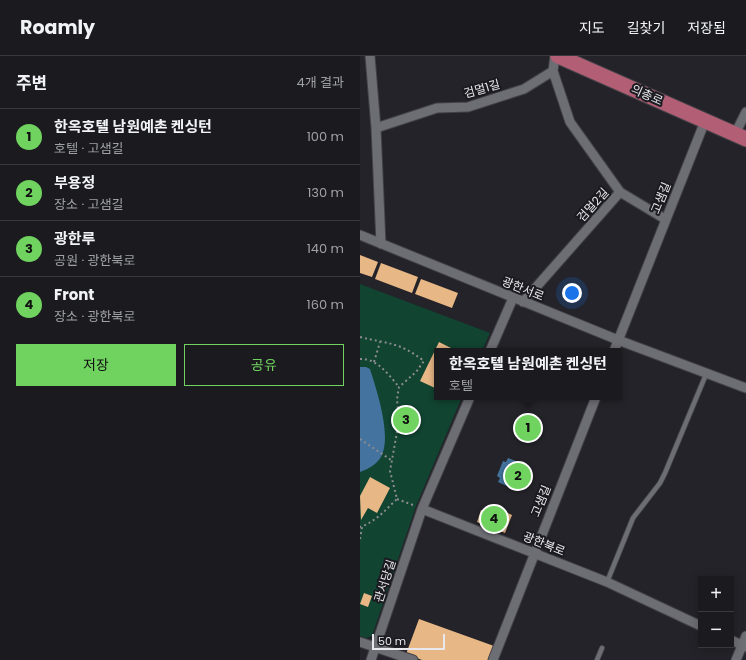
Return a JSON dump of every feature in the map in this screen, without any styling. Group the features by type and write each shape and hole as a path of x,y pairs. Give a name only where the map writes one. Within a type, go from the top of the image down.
{"main road":[{"name":"의총로","path":"557,56 578,60 741,137"}],"street":[{"path":"370,56 376,128 382,244"},
{"path":"553,71 557,56"},
{"name":"검멀1길","path":"376,128 437,108 468,107 475,105 524,89 553,71"},
{"name":"검멀2길","path":"523,302 620,192 570,122 553,71"},
{"name":"의총로","path":"741,137 746,112"},
{"name":"고샘길","path":"615,348 665,218 705,121"},
{"path":"620,192 665,218"},
{"name":"광한서로","path":"360,235 618,340 707,372 746,388"},
{"path":"491,348 513,298"},
{"path":"422,509 469,400"},
{"name":"고샘길","path":"493,660 595,400"},
{"name":"광한북로","path":"422,509 607,582 698,625"},
{"name":"관서당길","path":"371,660 422,509"},
{"path":"736,660 744,646 746,636"},
{"path":"734,641 744,646"},
{"path":"360,642 413,660"}],"lane":[{"path":"607,582 633,518 660,482 707,372"},
{"path":"598,660 602,648"}],"path":[{"path":"360,337 380,342 391,342 407,348 424,361 416,372 399,387 397,399 399,421 390,471 397,499"},
{"path":"374,362 380,342"},
{"path":"360,359 367,358 374,362 383,369 399,387"},
{"path":"360,439 391,460"},
{"path":"397,499 422,509"},
{"path":"360,539 361,526 370,524 385,513 397,499"}],"green space":[{"path":"360,284 490,333 483,348 434,348 434,400 461,400 416,506 372,636 366,638 360,636"}],"water":[{"path":"360,367 370,369 382,411 385,443 383,452 377,463 360,472"},
{"path":"508,458 521,463 513,489 498,482 500,478 497,476 503,461 506,462"}],"building":[{"path":"360,255 378,262 372,277 360,273"},
{"path":"381,263 418,277 412,293 375,279"},
{"path":"421,279 458,293 452,308 415,294"},
{"path":"439,342 451,348 436,348"},
{"path":"434,352 434,388 420,381"},
{"path":"515,464 529,470 521,488 507,483"},
{"path":"370,477 390,488 377,513 368,508 361,520 360,496"},
{"path":"497,508 512,515 505,533 477,522 481,510 494,515"},
{"path":"364,593 372,596 368,607 360,604"},
{"path":"419,619 494,646 489,660 422,660 406,654"}],"place":[{"name":"광한루","path":"406,420"},
{"name":"한옥호텔 남원예촌 켄싱턴","path":"528,428"},
{"name":"부용정","path":"518,476"},
{"name":"Front","path":"494,519"}]}
